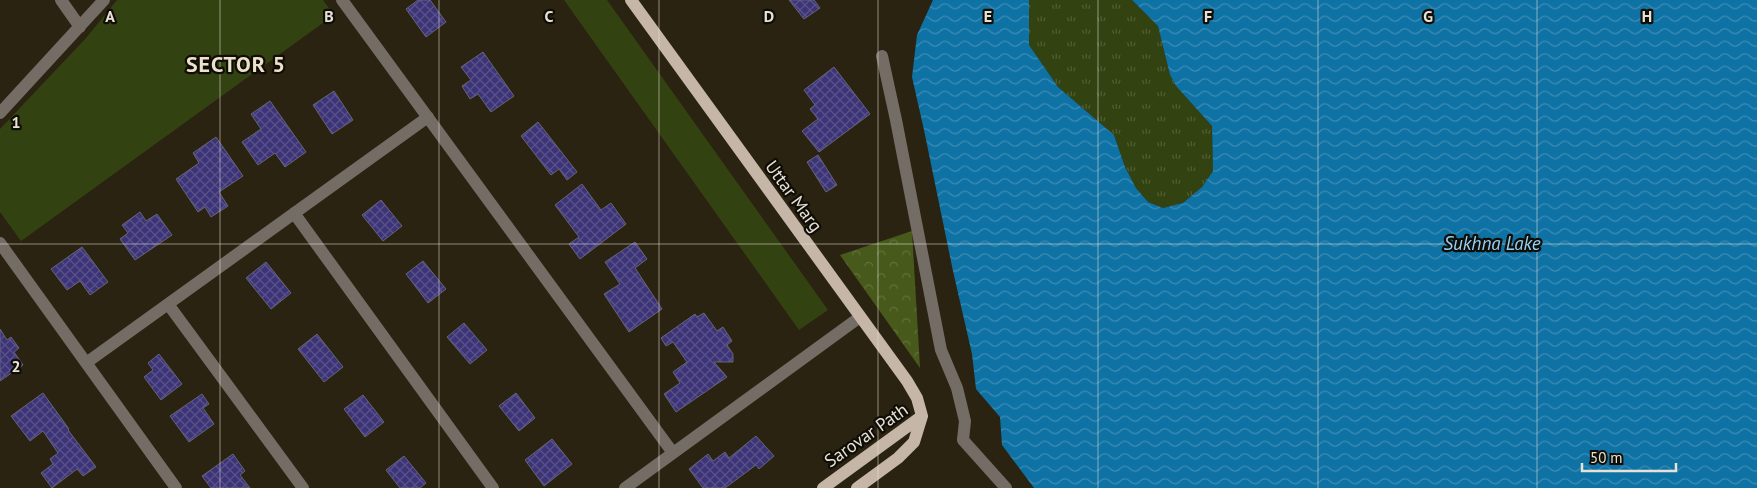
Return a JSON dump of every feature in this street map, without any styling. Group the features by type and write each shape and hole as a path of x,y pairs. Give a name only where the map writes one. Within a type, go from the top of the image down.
{"main road":[{"name":"Uttar Marg","path":"631,0 907,381 917,398 922,416"},
{"name":"Sarovar Path","path":"822,488 922,416"},
{"name":"Sarovar Path","path":"857,488 898,458 914,442 922,416"}],"street":[{"path":"61,0 80,26"},
{"path":"0,113 104,0"},
{"path":"342,0 673,453"},
{"path":"882,56 941,350 957,388 965,420 963,440 1006,488"},
{"path":"86,363 428,117"},
{"path":"294,213 493,488"},
{"path":"0,243 176,488"},
{"path":"168,304 303,488"},
{"path":"625,488 860,317"}],"green space":[{"path":"117,0 323,0 334,15 21,241 0,212 0,129 86,38"},
{"path":"564,0 607,0 828,310 799,330"},
{"path":"1029,0 1132,0 1158,26 1170,75 1176,86 1212,126 1213,171 1202,187 1183,203 1163,208 1148,202 1136,188 1125,167 1114,135 1058,87 1029,45"},
{"path":"912,231 920,368 840,255"}],"water":[{"name":"Sukhna Lake","path":"933,0 1029,0 1029,45 1058,87 1114,135 1125,167 1136,188 1148,202 1163,208 1183,203 1202,187 1213,171 1212,126 1176,86 1170,75 1158,26 1132,0 1757,0 1757,488 1034,488 1002,445 1000,417 976,389 972,354 912,77 917,35"}],"building":[{"path":"418,0 430,0 446,22 426,37 406,9"},
{"path":"789,0 814,0 820,8 804,19"},
{"path":"483,52 514,96 491,112 478,94 470,99 462,86 471,80 461,67"},
{"path":"834,67 870,114 819,152 802,131 818,119 810,109 815,105 804,90"},
{"path":"334,91 353,120 332,134 313,105"},
{"path":"270,101 306,152 285,167 275,153 258,165 242,142 261,129 251,114"},
{"path":"538,122 577,172 567,180 559,169 551,175 521,136"},
{"path":"216,137 243,176 219,192 228,206 211,217 205,207 198,212 176,179 199,163 193,153"},
{"path":"818,155 837,185 826,192 807,162"},
{"path":"582,184 601,210 611,203 626,224 580,259 569,244 579,237 555,205"},
{"path":"381,200 402,226 383,241 362,215"},
{"path":"140,212 146,221 157,214 172,235 135,260 120,239 128,233 122,225"},
{"path":"635,242 647,259 635,268 662,309 629,332 604,294 620,284 605,262"},
{"path":"82,247 108,282 90,295 80,281 67,290 51,269"},
{"path":"423,261 446,289 428,303 406,274"},
{"path":"266,262 291,293 271,309 246,278"},
{"path":"704,313 717,331 723,327 732,341 727,345 733,354 733,362 714,362 727,377 676,412 664,394 680,383 673,372 687,362 673,342 666,346 661,338 695,314 697,317"},
{"path":"464,323 487,350 470,364 447,337"},
{"path":"0,329 7,340 11,337 19,348 14,352 23,365 0,381"},
{"path":"317,334 343,367 324,382 298,349"},
{"path":"159,354 182,384 161,400 144,377 153,370 148,363"},
{"path":"43,393 96,467 83,476 77,469 52,488 41,473 53,464 50,459 58,453 43,431 30,441 11,416"},
{"path":"516,393 535,418 519,431 499,406"},
{"path":"202,394 209,404 203,408 214,424 189,442 170,416"},
{"path":"363,395 384,422 365,437 344,409"},
{"path":"756,436 774,456 759,469 756,465 725,488 703,488 689,469 708,454 713,461 725,452 729,458"},
{"path":"552,439 572,464 544,486 525,460"},
{"path":"233,454 245,471 240,475 250,488 211,488 202,476"},
{"path":"404,456 426,483 420,488 400,488 386,470"}],"district":[{"name":"SECTOR 5","path":"236,64"}]}
